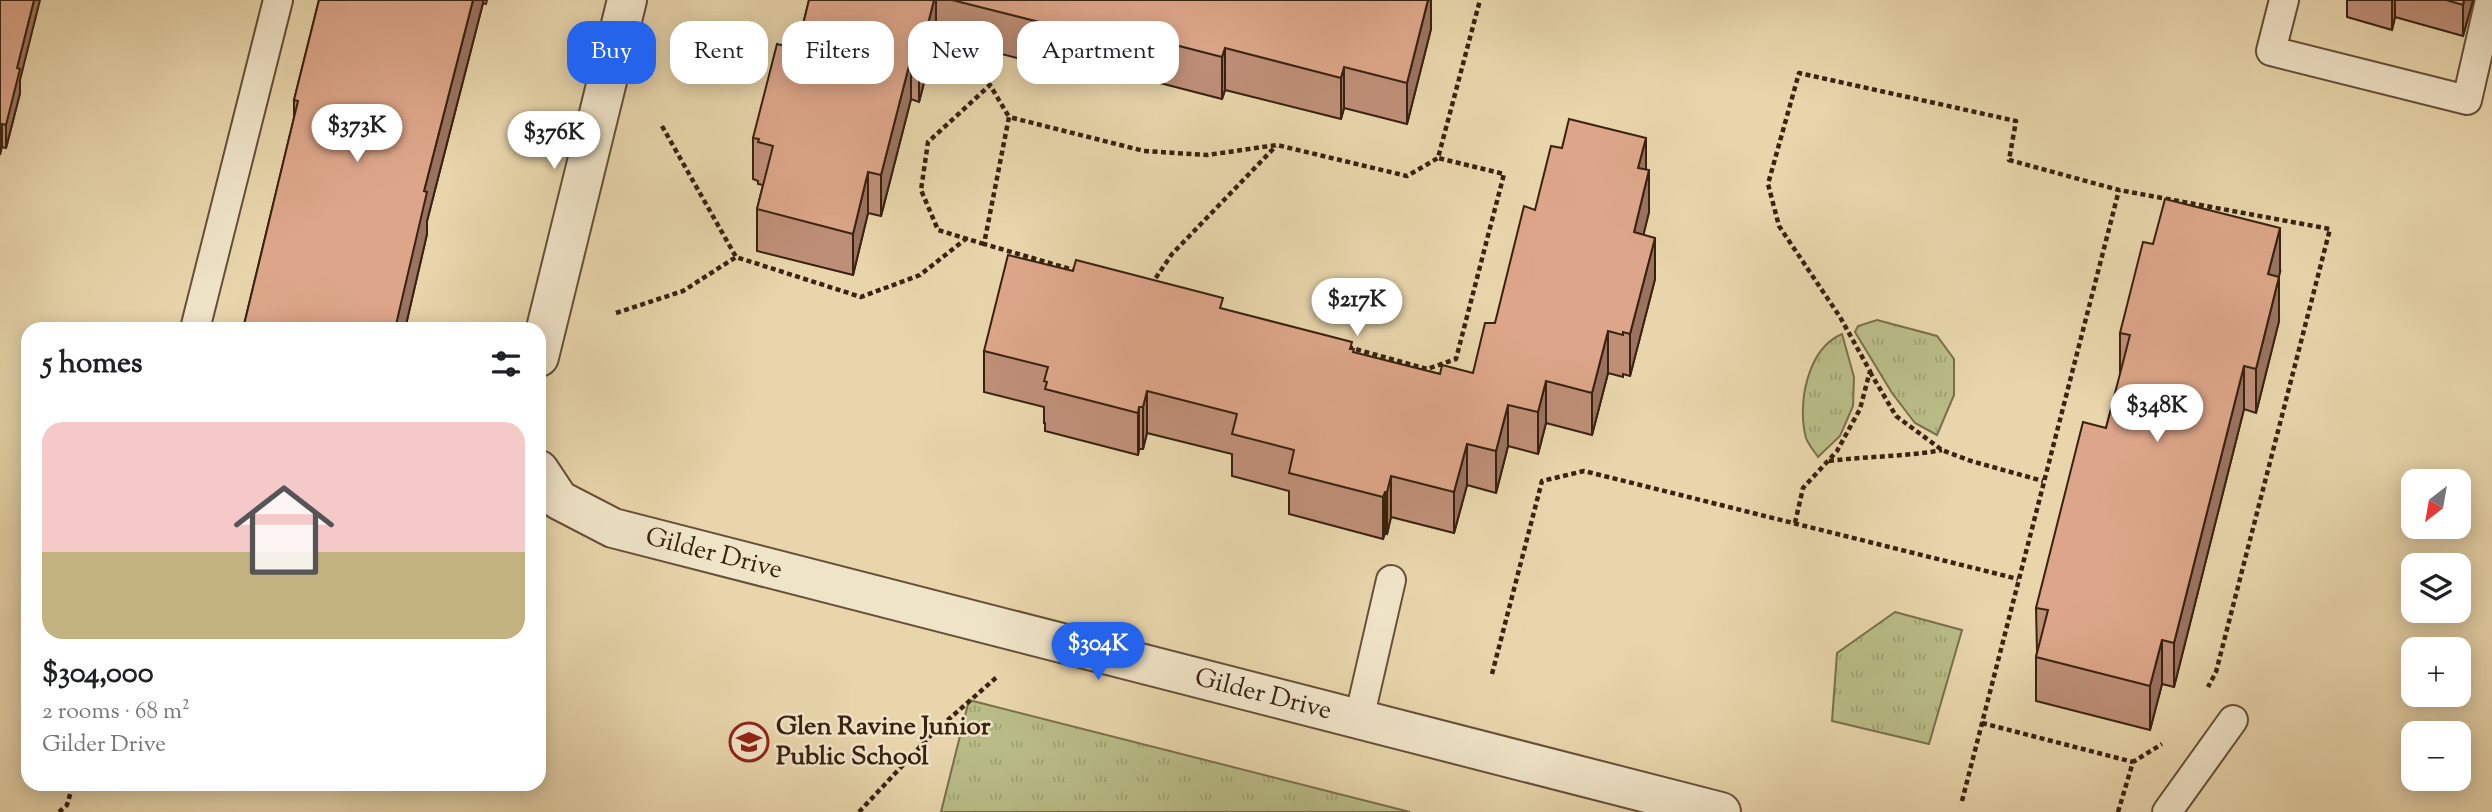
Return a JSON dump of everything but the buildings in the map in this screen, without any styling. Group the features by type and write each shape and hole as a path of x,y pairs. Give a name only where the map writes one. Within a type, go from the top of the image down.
{"street":[{"path":"546,329 627,0"},
{"name":"Gilder Drive","path":"546,480 559,500 612,528 1044,636 1721,812"}],"lane":[{"path":"197,322 278,0"},
{"path":"2284,0 2271,51 2467,100 2490,0"},
{"path":"1359,719 1391,580"},
{"path":"2168,812 2233,720"}],"path":[{"path":"1438,158 1480,0"},
{"path":"2043,481 1942,450 1896,416 1840,317 1779,226 1768,184 1799,73 2016,121 2010,160 2119,190 2330,229 2216,672 2204,695"},
{"path":"984,244 1009,117 990,85 928,142 921,190 938,230 967,238 984,244 1084,273"},
{"path":"1009,117 1144,151 1207,155 1277,145 1407,176 1438,158 1504,174 1456,359 1427,369 1335,344"},
{"path":"662,126 736,257 861,297 920,275 967,238"},
{"path":"1147,292 1172,254 1277,145"},
{"path":"1962,801 2119,190"},
{"path":"616,313 683,290 736,257"},
{"path":"1795,523 1803,488 1837,451 1860,409 1870,372"},
{"path":"1828,461 1871,455 1914,455 1942,450"},
{"path":"1492,674 1542,481 1584,471 2018,579"},
{"path":"859,812 933,733 1044,636"},
{"path":"1982,723 2133,762"},
{"path":"2118,812 2133,762 2165,743"},
{"path":"59,812 67,805 71,791"}],"green space":[{"path":"1877,320 1937,336 1954,359 1954,395 1937,435 1915,423 1892,393 1855,332 1858,326"},
{"path":"1842,334 1854,377 1853,406 1840,436 1818,457 1806,438 1804,394 1820,352 1830,341"},
{"path":"1895,612 1962,630 1929,744 1832,721 1837,653"},
{"path":"969,700 1410,812 941,812"}],"place":[{"name":"Glen Ravine Junior Public School","path":"749,742"}]}
